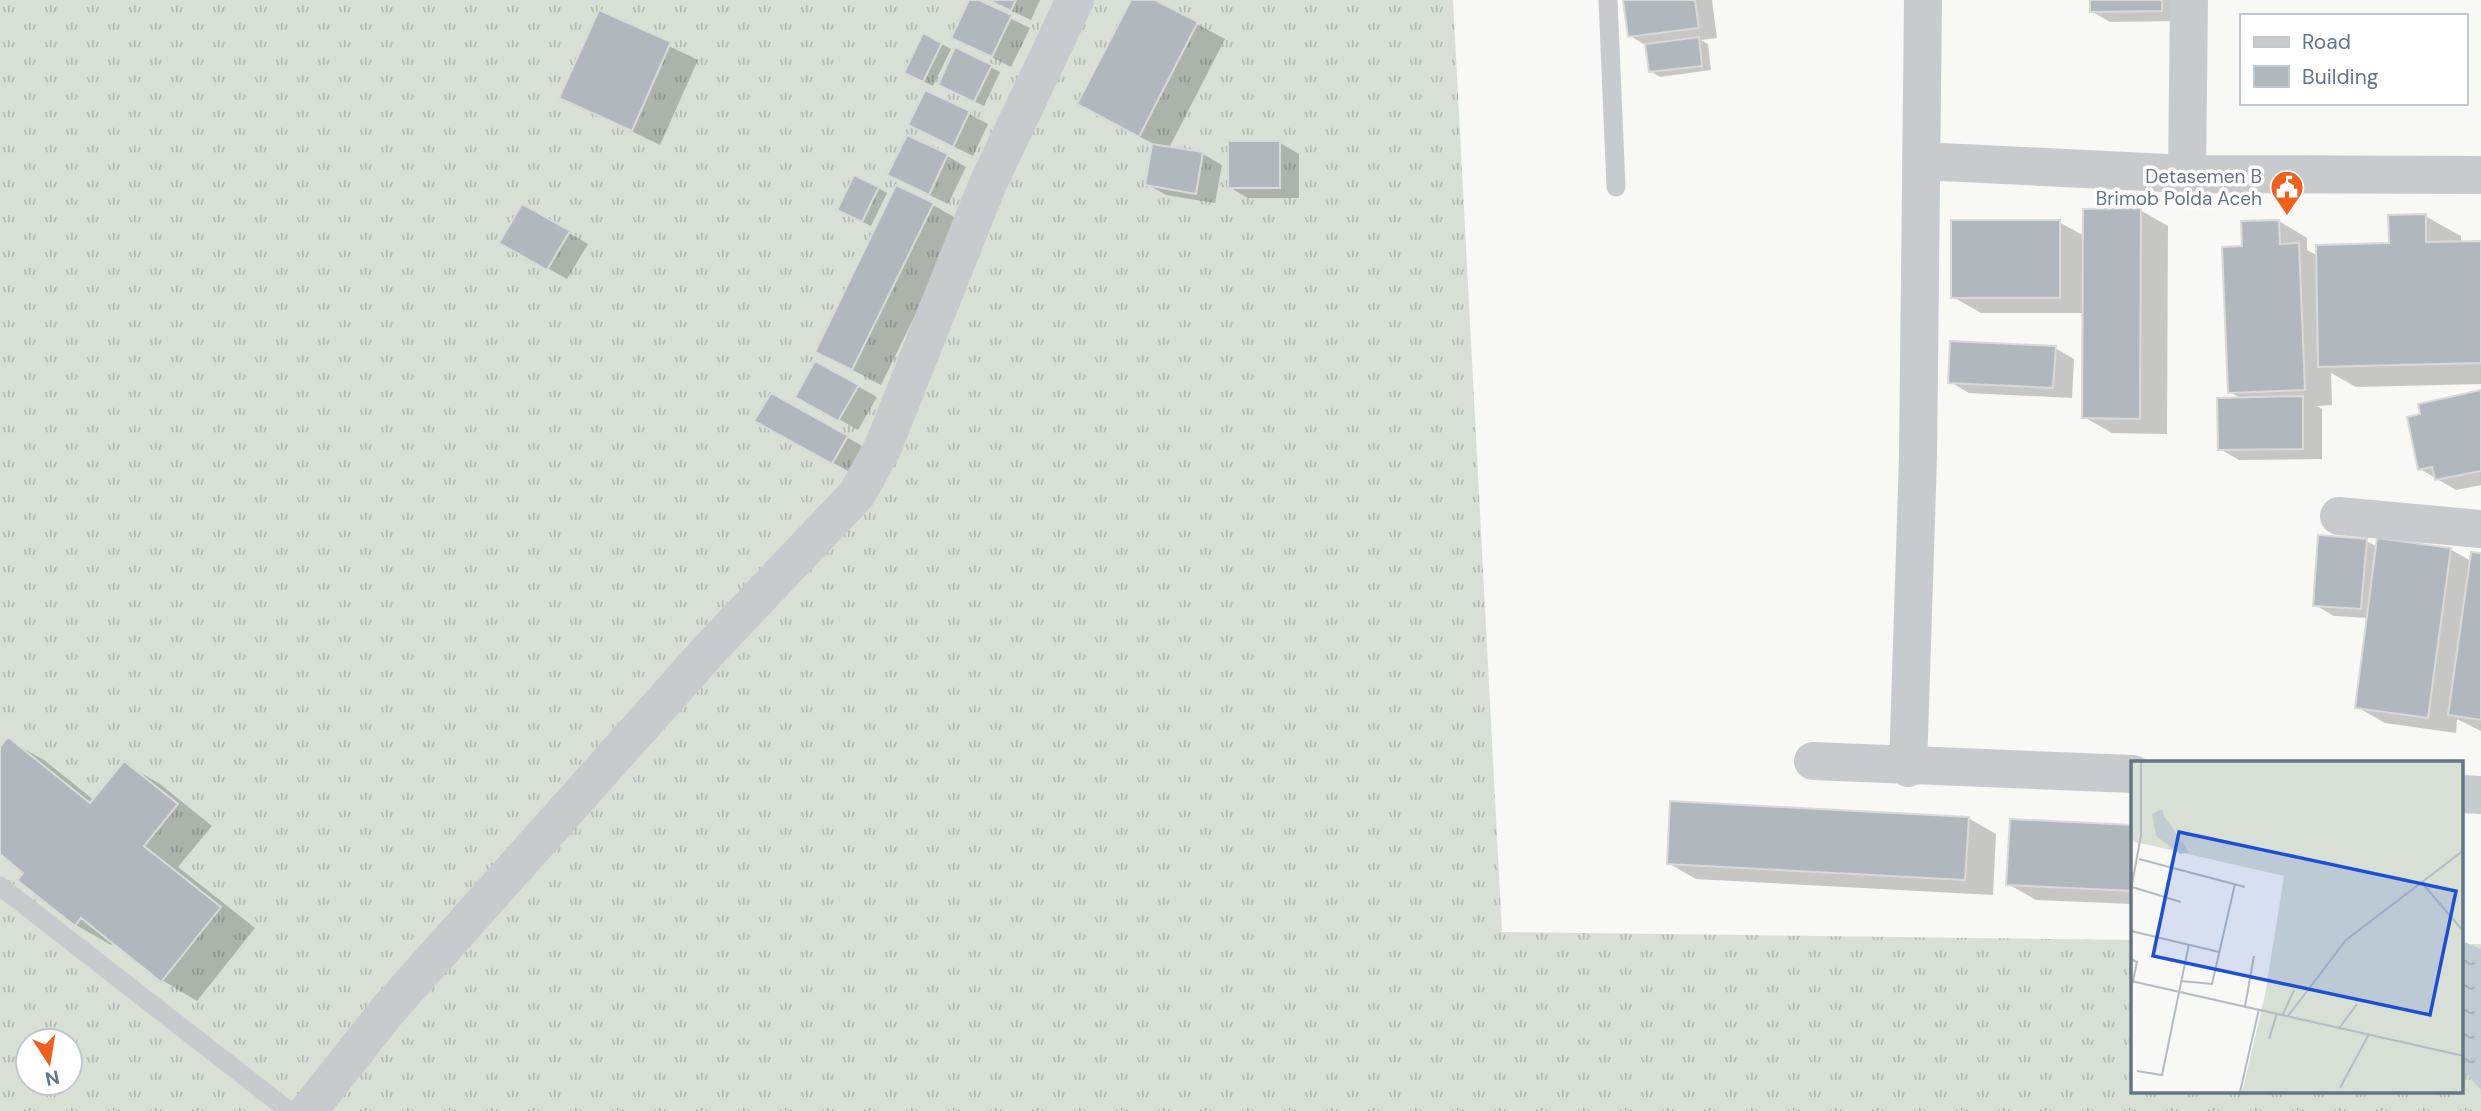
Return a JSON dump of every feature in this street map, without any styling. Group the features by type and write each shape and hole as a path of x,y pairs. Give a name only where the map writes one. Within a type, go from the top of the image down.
{"street":[{"path":"308,1111 388,1010 711,648 857,494 883,447 986,188 1075,0"},
{"path":"1908,768 1922,161 1923,0"},
{"path":"2187,174 2189,0"},
{"path":"1922,161 2187,174 2481,175"},
{"path":"2339,516 2481,528"},
{"path":"1813,761 1908,768 2131,774"}],"lane":[{"path":"1608,0 1616,187"},
{"path":"0,886 289,1111"}],"green space":[{"path":"0,0 1453,0 1502,932 2131,940 2131,1094 2464,1094 2464,944 2481,944 2481,1111 0,1111"}],"water":[{"path":"2464,942 2481,949 2481,1090 2464,1071"}],"building":[{"path":"969,0 979,0 1012,15 992,57 951,38"},
{"path":"988,0 1016,0 1011,11"},
{"path":"1131,0 1155,0 1198,22 1139,137 1077,104"},
{"path":"1623,0 1695,0 1699,28 1628,37"},
{"path":"2090,0 2162,0 2162,11 2090,12"},
{"path":"599,10 671,42 632,131 559,98"},
{"path":"923,33 942,43 923,82 904,73"},
{"path":"1699,37 1702,66 1649,72 1645,44"},
{"path":"955,47 992,65 974,102 938,85"},
{"path":"925,90 970,111 953,147 908,125"},
{"path":"907,135 948,154 929,195 887,175"},
{"path":"1228,141 1280,141 1280,188 1228,188"},
{"path":"1152,144 1203,152 1196,194 1145,185"},
{"path":"854,175 879,187 862,222 837,210"},
{"path":"896,185 934,203 852,370 815,352"},
{"path":"522,204 570,231 547,270 499,243"},
{"path":"2141,208 2140,419 2082,418 2083,209"},
{"path":"2426,214 2426,242 2481,241 2481,363 2318,367 2316,245 2389,243 2388,215"},
{"path":"1951,220 2060,220 2060,298 1951,298"},
{"path":"2279,220 2280,244 2299,243 2305,390 2228,393 2222,247 2242,246 2241,221"},
{"path":"1950,341 2056,346 2053,388 1948,383"},
{"path":"815,361 859,385 838,421 795,397"},
{"path":"2481,390 2481,471 2435,480 2432,467 2418,470 2407,417 2420,414 2418,404"},
{"path":"771,393 848,436 832,464 754,421"},
{"path":"2303,396 2303,449 2218,450 2217,398"},
{"path":"2318,535 2367,539 2361,609 2313,606"},
{"path":"2377,538 2451,548 2428,718 2355,708"},
{"path":"2471,552 2481,553 2481,720 2448,715"},
{"path":"8,737 90,803 124,761 178,804 144,846 221,907 161,982 81,918 75,926 17,880 23,873 0,854 0,747"},
{"path":"1670,801 1969,817 1965,880 1667,864"},
{"path":"2010,819 2131,825 2131,891 2006,885"}],"place":[{"name":"Detasemen B Brimob Polda Aceh","path":"2287,217"}]}
